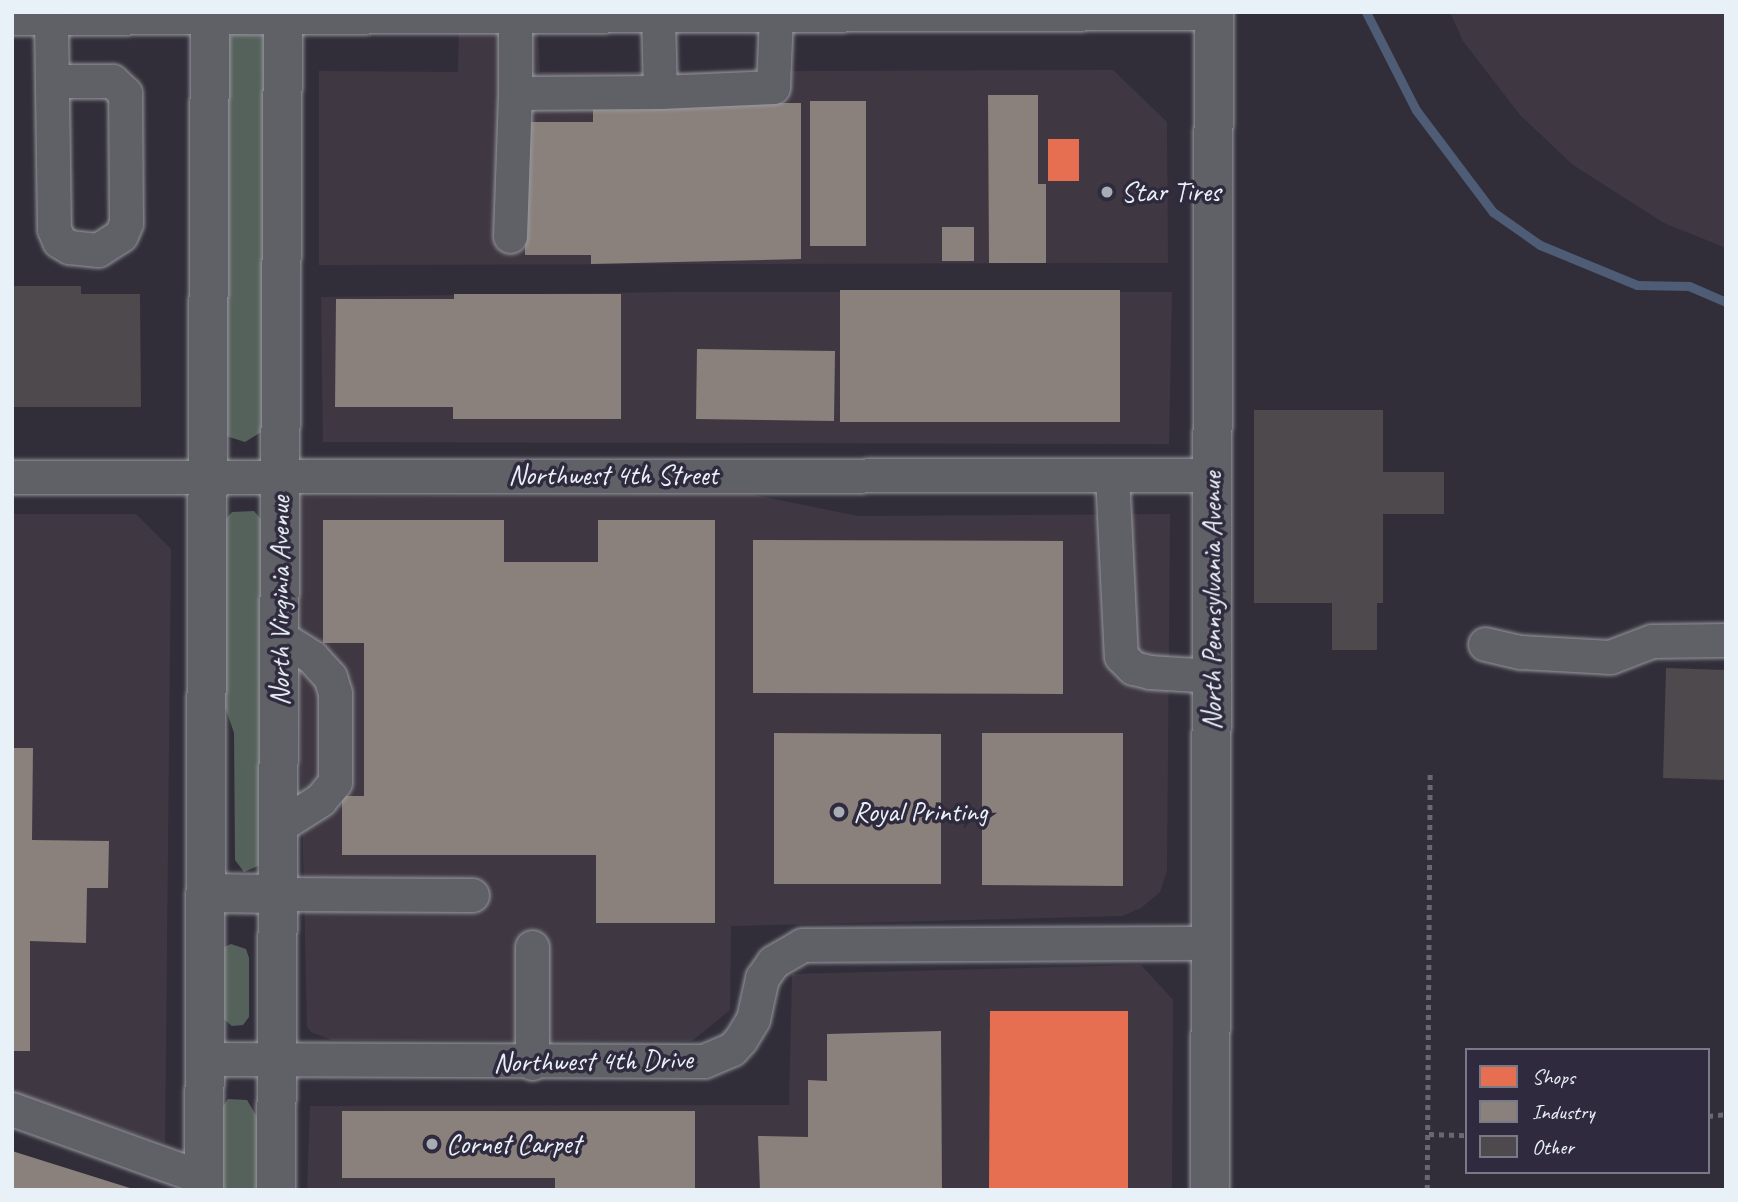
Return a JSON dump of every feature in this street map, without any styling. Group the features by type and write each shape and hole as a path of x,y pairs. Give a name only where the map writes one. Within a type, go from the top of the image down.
{"main road":[{"name":"North Pennsylvania Avenue","path":"1210,1190 1214,13"},
{"path":"204,1184 210,15"},
{"name":"North Virginia Avenue","path":"276,1190 283,15"},
{"path":"206,893 278,894"}],"street":[{"path":"12,18 210,15 1214,13"},
{"path":"515,93 773,88 776,15"},
{"path":"510,236 515,16"},
{"path":"658,16 660,92"},
{"path":"51,18 54,229 59,242 68,247 98,250 121,235 126,223 125,93 112,81 52,81"},
{"path":"1112,475 1121,656 1133,668 1150,673 1212,676"},
{"name":"Northwest 4th Street","path":"12,477 1213,475"},
{"path":"279,825 320,800 335,782 335,693 330,677 312,657 280,637"},
{"path":"1485,644 1521,652 1610,657 1652,641 1726,640"},
{"path":"278,894 472,895"},
{"name":"Northwest 4th Drive","path":"204,1059 669,1064 721,1055 741,1039 753,1019 762,978 773,962 802,945 1210,943"},
{"path":"532,947 532,1063"},
{"path":"12,1109 204,1184"}],"path":[{"path":"1427,1190 1430,773"},
{"path":"1429,1134 1465,1135"}],"shaded area":[{"path":"459,12 537,12 540,72 1113,70 1167,122 1168,263 319,265 319,71 458,72"},
{"path":"1450,12 1726,12 1726,248 1664,223 1573,165 1520,115 1463,41"},
{"path":"233,34 264,35 263,431 245,442 226,436 224,44"},
{"path":"674,292 1172,292 1169,444 323,442 321,297"},
{"path":"749,494 858,516 1170,514 1167,871 1160,892 1141,908 1122,916 731,926 730,1010 692,1041 332,1040 311,1032 307,1027 295,497"},
{"path":"254,511 265,524 260,865 244,872 235,860 234,733 220,692 222,523 232,512"},
{"path":"12,514 136,514 171,549 165,1143 12,1095"},
{"path":"231,944 246,949 249,958 249,1017 243,1025 232,1026 220,1016 224,947"},
{"path":"1141,965 1173,1000 1172,1190 307,1190 310,1106 789,1105 792,974"},
{"path":"228,1099 247,1100 262,1125 262,1190 218,1190 219,1112"}],"building: Shops":[{"path":"1048,139 1079,139 1079,181 1048,181"},
{"path":"990,1011 1128,1011 1128,1190 989,1190"}],"building: Industry":[{"path":"988,95 1038,95 1038,184 1046,184 1046,263 989,263"},
{"path":"810,101 866,101 866,246 810,246"},
{"path":"662,103 801,103 801,259 591,264 591,255 525,255 525,122 593,122 593,109"},
{"path":"942,227 974,227 974,261 942,261"},
{"path":"840,290 1120,290 1120,422 840,422"},
{"path":"454,294 621,294 621,419 453,419 453,407 335,407 336,299 454,299"},
{"path":"697,349 835,351 834,421 696,419"},
{"path":"323,520 504,520 504,562 598,562 598,520 715,520 715,923 596,923 596,855 342,855 342,796 364,796 364,643 323,643"},
{"path":"753,540 1063,541 1063,694 753,693"},
{"path":"774,733 941,734 941,884 774,884"},
{"path":"982,733 1123,733 1123,886 982,885"},
{"path":"12,748 33,748 32,840 109,841 108,888 87,888 86,943 30,941 30,1051 12,1051"},
{"path":"941,1031 942,1190 760,1190 758,1136 808,1137 808,1080 827,1081 827,1034"},
{"path":"342,1111 695,1111 695,1190 555,1190 555,1178 342,1178"},
{"path":"12,1151 133,1189 133,1190 12,1190"}],"building: Other":[{"path":"12,286 81,286 81,294 140,294 141,407 12,407"},
{"path":"1254,410 1383,410 1383,472 1444,472 1444,514 1383,514 1383,603 1377,603 1377,650 1332,650 1332,603 1254,603"},
{"path":"1666,668 1726,670 1726,780 1663,778"}],"waterway":[{"path":"1366,12 1416,110 1493,212 1540,245 1637,285 1689,286 1726,302"}],"place":[{"name":"Star Tires","path":"1107,192"},
{"name":"Royal Printing","path":"839,812"},
{"name":"Cornet Carpet","path":"432,1144"}]}
